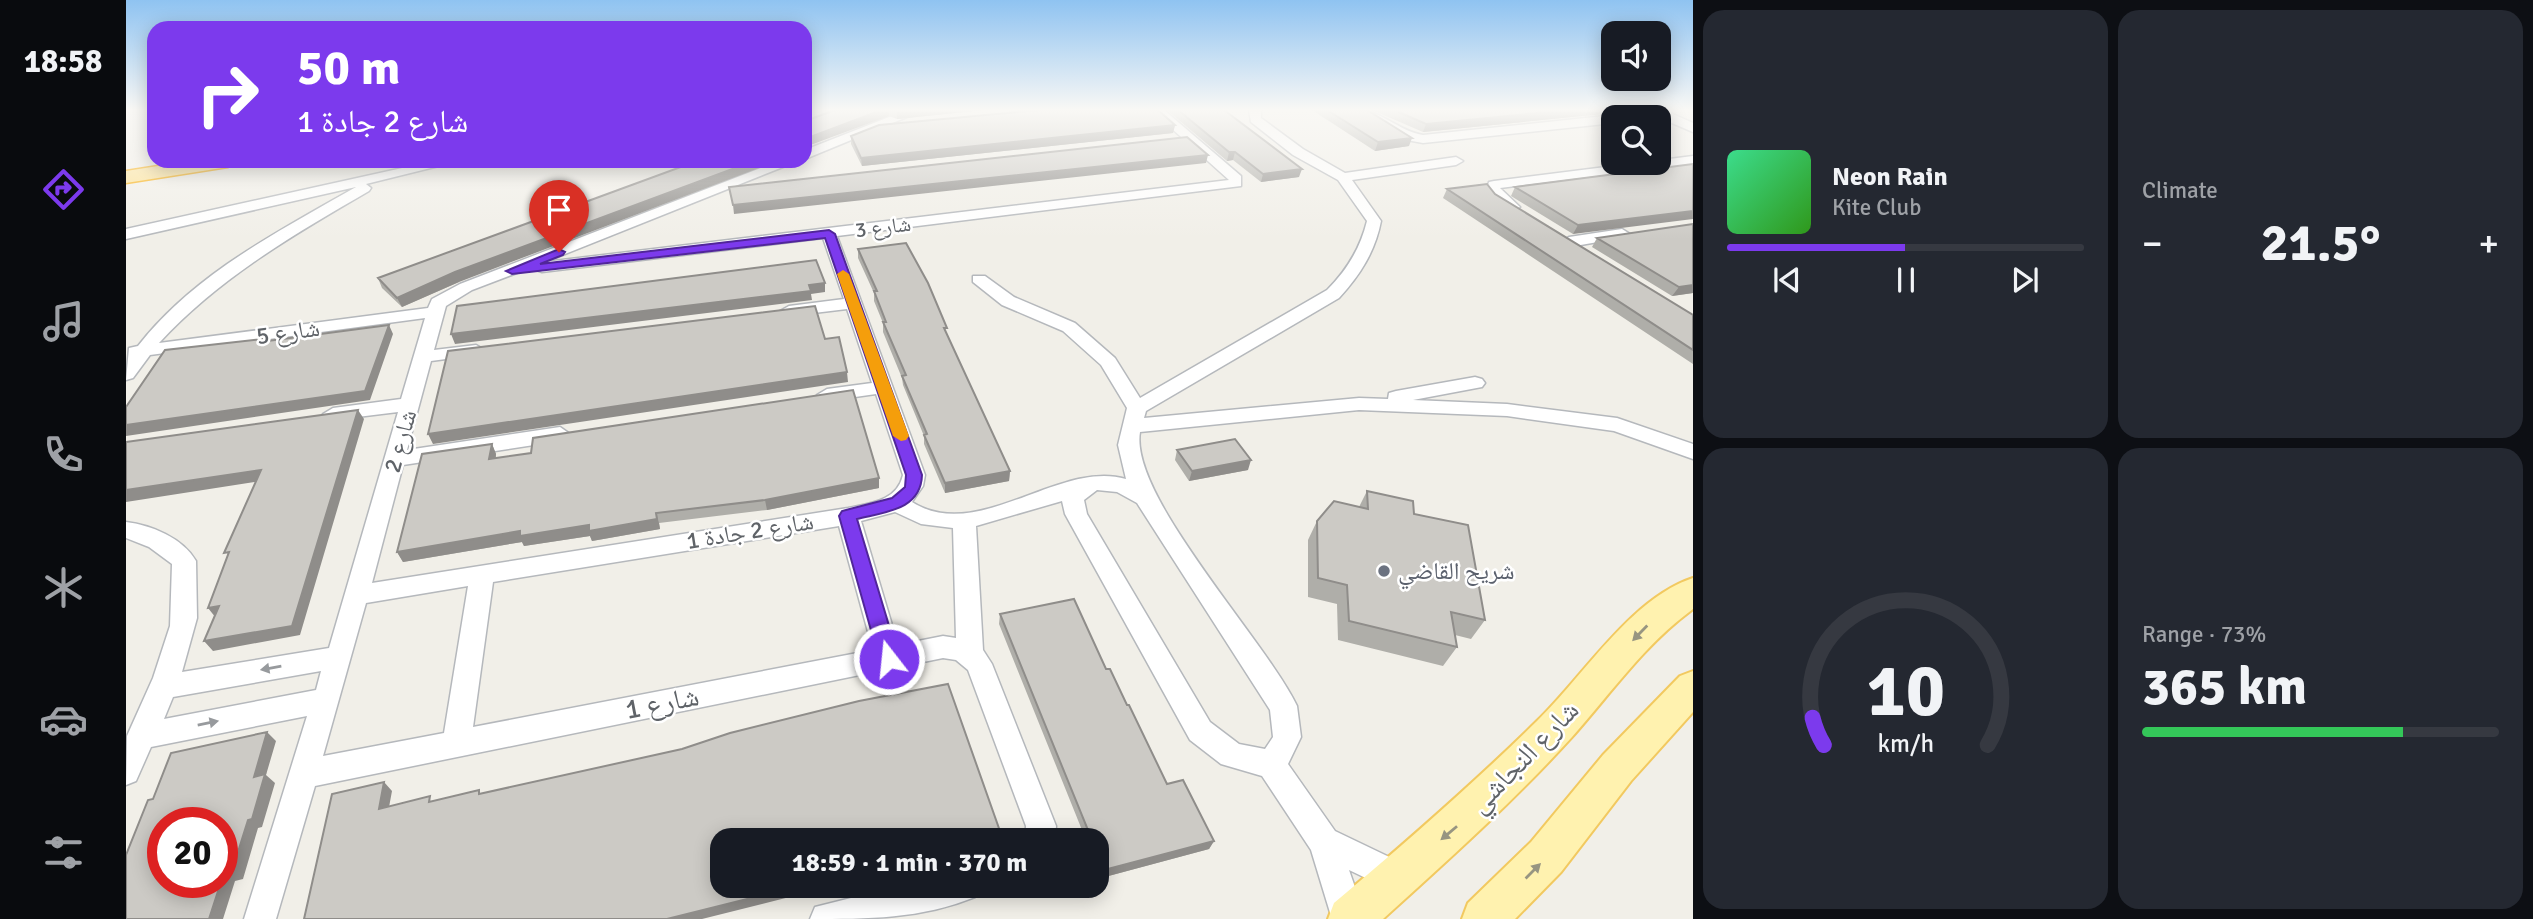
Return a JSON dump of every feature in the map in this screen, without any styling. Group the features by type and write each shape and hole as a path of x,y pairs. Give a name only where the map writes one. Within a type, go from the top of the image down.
{"highway":[{"path":"126,161 147,158"},
{"path":"126,177 183,168"}],"main road":[{"name":"شارع النجاشي","path":"1350,919 1484,801 1560,724 1612,662 1653,620 1693,591"},
{"path":"1484,919 1546,857 1617,768 1693,687"}],"street":[{"name":"شارع 3","path":"512,271 1236,183 1236,179 1201,153"},
{"path":"1270,763 1284,749 1290,732 1283,706 1145,497 1128,458 1126,440 1134,417 1334,294 1357,268 1372,235 1374,221 1343,177 1300,153"},
{"path":"1528,216 1497,197 1493,192 1493,185 1693,159"},
{"path":"1343,177 1456,162"},
{"path":"126,234 421,168"},
{"path":"434,313 438,303 448,296 773,168"},
{"path":"126,374 134,352 170,317 231,268 385,176"},
{"path":"725,187 779,181"},
{"path":"1592,256 1564,239 1638,232"},
{"path":"829,234 914,475 914,489 898,503 920,516 946,521 979,519 1094,482 1114,482 1131,487 1145,497"},
{"path":"979,279 1008,302 1069,327 1108,362 1134,417"},
{"path":"769,313 852,303"},
{"name":"شارع 5","path":"134,352 434,313"},
{"name":"شارع 2","path":"304,774 411,404 434,313"},
{"path":"422,357 492,348"},
{"path":"1359,404 1475,383"},
{"path":"803,399 884,387"},
{"path":"316,417 411,404"},
{"path":"1134,417 1359,404 1507,410 1617,425 1693,452"},
{"path":"395,459 585,431"},
{"path":"1094,482 1080,489 1073,499 1076,514 1200,731 1216,748 1241,760 1270,763 1324,842 1350,919"},
{"name":"شارع 2 جادة 1","path":"356,595 848,516 898,503"},
{"path":"848,516 889,659"},
{"path":"964,520 970,654 979,664 1041,828"},
{"path":"126,530 136,531 164,543 184,561 184,625 162,687 126,771"},
{"path":"456,744 482,575"},
{"name":"شارع 1","path":"304,774 943,648 970,654"},
{"path":"162,687 339,657"},
{"path":"141,736 325,700"},
{"path":"260,919 304,774"},
{"path":"1324,842 1397,877"},
{"path":"827,919 914,898"}],"building":[{"path":"859,153 910,153 861,158"},
{"path":"1041,153 1208,155 733,205 729,187"},
{"path":"1236,153 1281,153 1302,169 1263,174"},
{"path":"1693,164 1693,211 1578,225 1515,187 1608,175 1671,175 1671,167"},
{"path":"678,168 735,168 455,272 397,298 378,278"},
{"path":"1487,184 1495,194 1693,315 1693,350 1447,189"},
{"path":"1693,224 1693,285 1679,287 1597,238"},
{"path":"906,243 928,283 947,328 944,328 1010,471 945,483 902,376 906,375 883,322 886,322 874,291 877,291 858,249"},
{"path":"816,260 825,283 809,285 811,291 451,334 457,306"},
{"path":"815,306 825,339 839,337 847,372 428,434 448,351"},
{"path":"389,325 365,391 126,425 126,407 165,350 262,339 260,342"},
{"path":"853,390 879,478 765,500 656,513 657,519 589,531 589,525 520,536 520,531 397,552 422,454 492,444 489,459 531,453 533,438"},
{"path":"358,410 292,626 204,641 219,606 208,608 229,552 224,553 261,470 126,490 126,442"},
{"path":"1235,439 1251,460 1192,471 1177,450"},
{"name":"شريح القاضي","path":"1367,491 1413,501 1414,514 1468,525 1485,620 1451,612 1457,647 1349,621 1347,585 1318,578 1317,521 1334,501 1368,509"},
{"path":"1074,599 1106,669 1110,669 1167,784 1183,780 1214,841 1109,869 1109,828 1087,828 1000,614"},
{"path":"948,684 999,828 710,828 710,898 751,898 667,919 304,919 332,794 384,782 379,809 430,796 429,802 479,790 479,794 682,749 730,733 859,701"},
{"path":"267,732 254,777 265,774 252,819 248,820 238,852 238,807 147,807 147,898 216,898 209,919 126,919 126,855 148,800 153,799 171,753"}],"slow traffic":[{"path":"843,274 901,436"}],"place":[{"name":"شريح القاضي","path":"1384,571"}],"route":[{"path":"559,252 512,271 829,234 914,475 914,489 898,503 848,516 889,659"}]}
